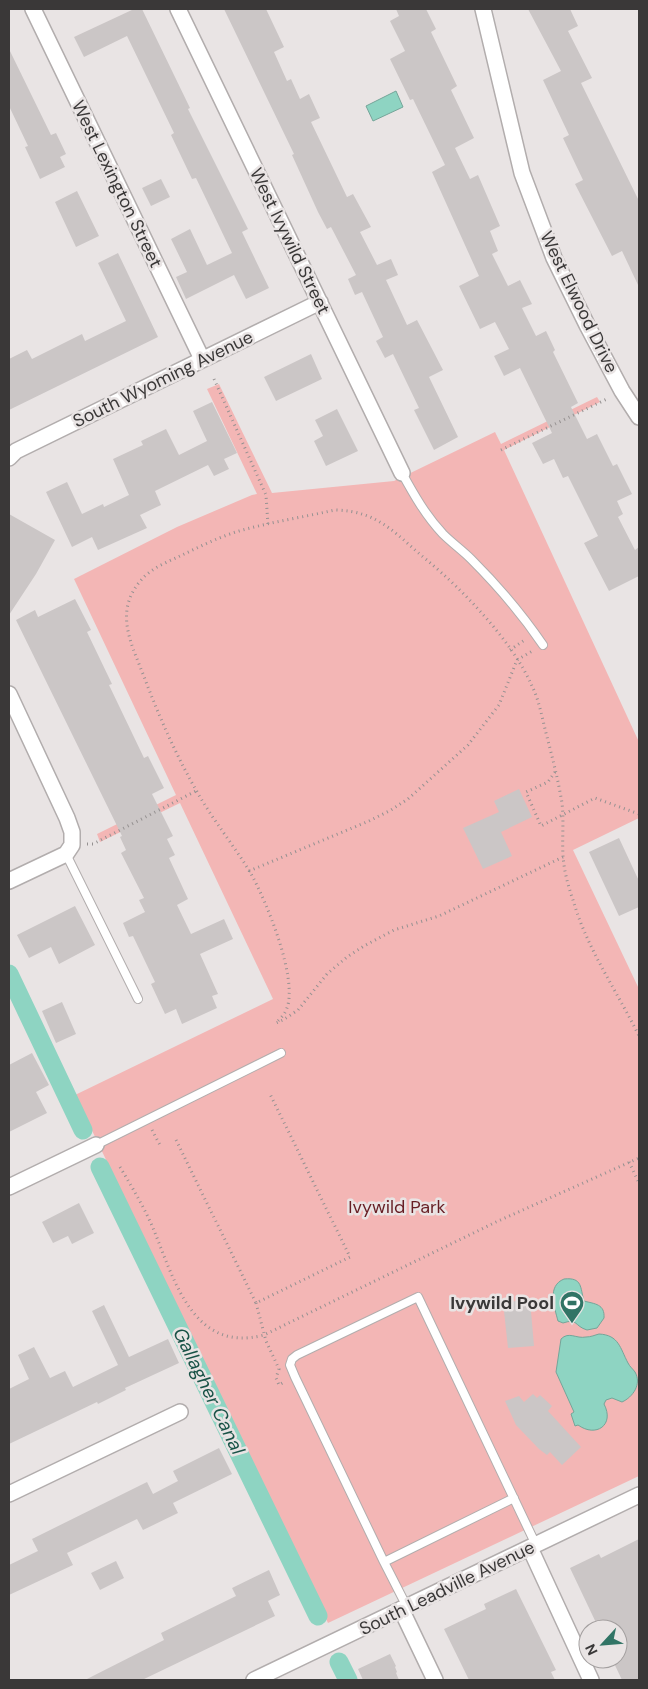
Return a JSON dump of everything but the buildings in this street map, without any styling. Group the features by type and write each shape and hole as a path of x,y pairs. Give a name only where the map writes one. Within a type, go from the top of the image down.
{"street":[{"name":"West Lexington Street","path":"33,9 202,359"},
{"name":"West Ivywild Street","path":"178,9 402,473"},
{"name":"West Elwood Drive","path":"483,9 522,172 554,258 591,334 622,391 639,417"},
{"name":"South Wyoming Avenue","path":"9,458 16,451 320,302"},
{"path":"9,694 68,818 72,832 69,849 9,881"},
{"path":"9,1187 96,1145"},
{"path":"9,1494 180,1412"},
{"name":"South Leadville Avenue","path":"254,1680 639,1495"},
{"path":"533,1546 592,1680"},
{"path":"404,1608 435,1680"}],"lane":[{"path":"402,473 414,497 427,516 491,580 543,645"},
{"path":"69,849 138,998"},
{"path":"96,1145 281,1053"},
{"path":"404,1608 290,1365 292,1359 297,1354 418,1296 514,1498 533,1546"},
{"path":"384,1562 514,1498"}],"path":[{"path":"214,379 266,495 268,525"},
{"path":"501,450 609,397"},
{"path":"563,857 439,916 394,930 364,946 327,974 298,1010 276,1023 285,1013 289,1001 284,959 270,915 248,871 196,791 163,724 141,669 126,626 127,607 137,584 157,567 231,534 335,510 351,510 384,524 445,575 480,611 517,660 532,686 558,781 563,815 563,857 572,900 586,934 639,1036"},
{"path":"510,650 535,633"},
{"path":"248,871 369,821 408,799 468,745 492,715 504,694 517,660 543,645"},
{"path":"555,770 548,782 526,792 541,826 595,798 639,814"},
{"path":"69,849 93,844 196,791"},
{"path":"256,1303 350,1257 270,1094"},
{"path":"148,1120 161,1147"},
{"path":"176,1140 256,1303 264,1335 279,1369 276,1378"},
{"path":"120,1167 145,1210 180,1292 193,1313 221,1334 243,1339 264,1335 488,1226 639,1158"},
{"path":"629,1162 639,1183"}],"green space":[{"name":"Ivywild Park","path":"219,384 272,493 394,481 495,432 501,444 597,397 600,402 504,450 639,742 639,818 573,850 639,989 639,1476 328,1623 75,1095 273,999 180,803 100,842 97,834 176,795 74,579 177,527 257,494 207,389"}],"shaded area":[{"path":"396,91 403,107 373,121 366,106"},
{"path":"564,1279 578,1282 584,1301 601,1307 604,1318 597,1328 587,1330 571,1321 563,1323 558,1321 553,1297 555,1286"},
{"path":"599,1334 611,1337 618,1343 635,1372 637,1385 633,1393 622,1402 612,1398 606,1400 604,1404 607,1411 605,1423 597,1430 591,1430 578,1425 575,1426 571,1414 574,1412 556,1372 561,1339 570,1335 590,1337"}],"waterway":[{"name":"Gallagher Canal","path":"9,974 83,1130"},
{"name":"Gallagher Canal","path":"100,1167 318,1616"},
{"name":"Gallagher Canal","path":"339,1662 348,1680"}],"place":[{"name":"Ivywild Pool","path":"572,1324"}]}
